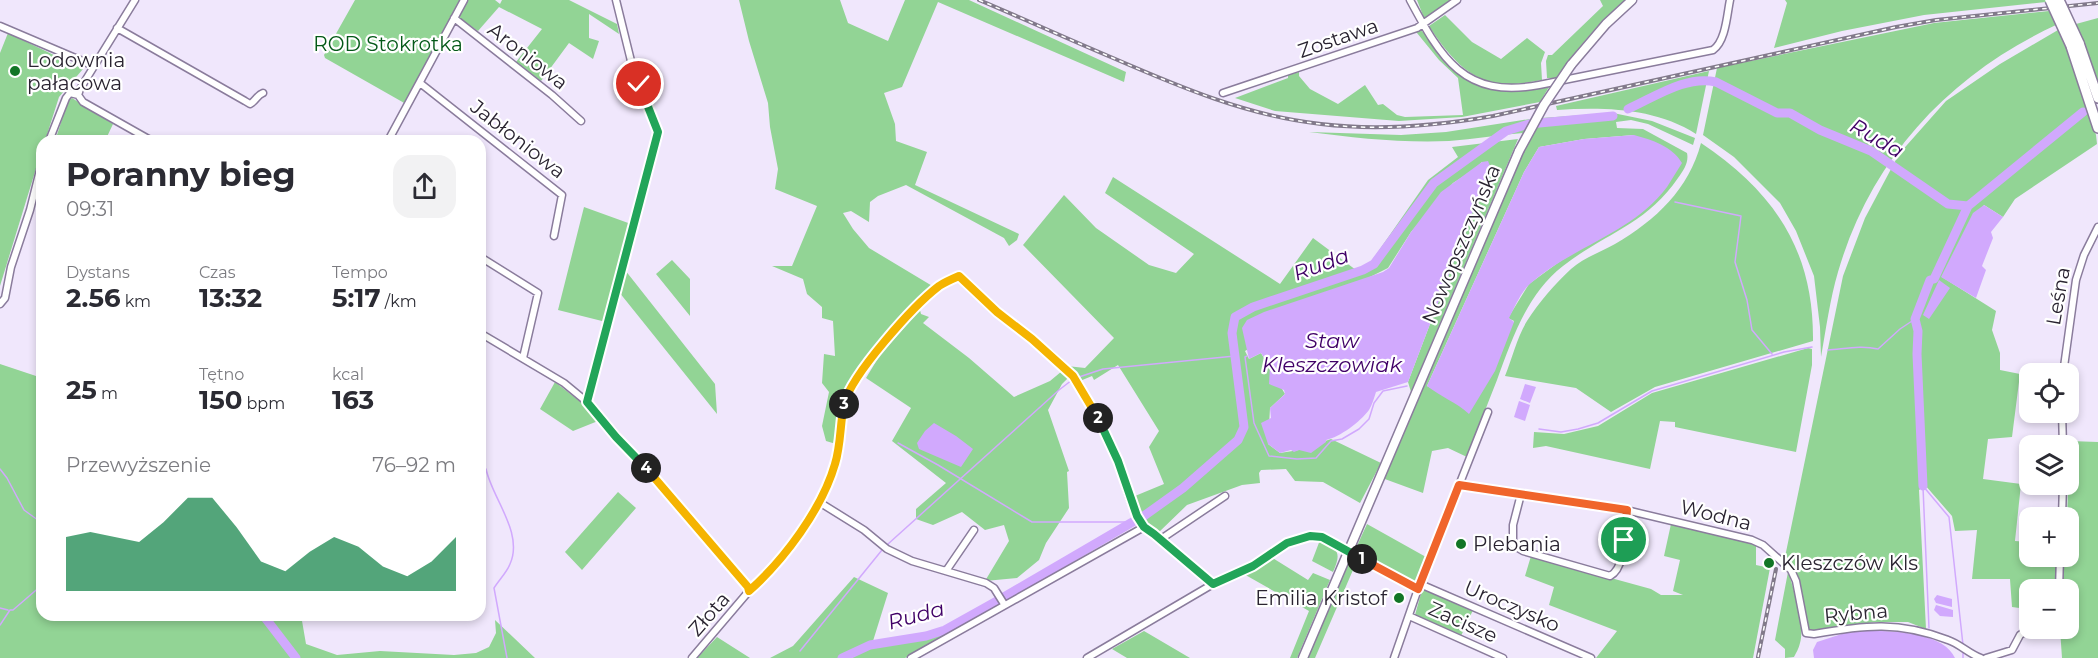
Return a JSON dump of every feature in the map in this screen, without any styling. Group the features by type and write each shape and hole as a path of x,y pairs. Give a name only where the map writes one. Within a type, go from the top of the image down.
{"main road":[{"name":"Nowopszczyńska","path":"1303,658 1519,151 1544,105 1571,65 1606,24 1632,0"},
{"path":"2050,0 2075,45 2098,128"},
{"path":"2059,0 2098,98"}],"street":[{"path":"78,95 135,0"},
{"path":"391,135 464,0"},
{"path":"587,402 658,132 633,69 616,0"},
{"path":"1410,0 1438,50 1456,69 1479,82 1506,88 1539,85 1716,48 1721,40 1730,0"},
{"name":"Zostawa","path":"1223,93 1327,60 1423,25 1458,0"},
{"name":"Aroniowa","path":"454,18 552,95 580,121"},
{"path":"0,27 94,66"},
{"path":"117,28 244,102 250,104 259,94 263,93"},
{"name":"Jabłoniowa","path":"420,83 486,135"},
{"path":"51,135 70,93 78,95 83,102 141,135"},
{"name":"Jabłoniowa","path":"486,135 562,195 554,236"},
{"path":"0,304 5,298 11,267 36,186"},
{"name":"Leśna","path":"2065,363 2076,280 2084,255 2098,227"},
{"path":"486,260 538,293 523,358"},
{"name":"Złota","path":"692,658 749,591 767,575 790,548 819,502 836,462 847,395 868,362 926,298 939,286 959,276 997,312 1062,366 1079,385 1102,425 1118,461 1137,516 1144,527"},
{"path":"486,336 564,383 587,402 668,493 749,591"},
{"path":"1394,658 1419,587 1488,412"},
{"name":"Wodna","path":"1459,485 1627,510 1752,540 1763,545 1782,560"},
{"path":"1521,494 1513,525 1513,545 1523,551 1610,576 1621,564 1627,510"},
{"path":"1161,539 1225,496"},
{"path":"819,502 864,530 887,549 912,561 986,583 994,588 1004,604"},
{"path":"911,658 1144,527 1213,584"},
{"path":"945,571 974,530"},
{"name":"Uroczysko","path":"1087,658 1213,584 1253,566 1278,548 1298,538 1310,536 1322,537 1419,587 1591,658"},
{"name":"Rybna","path":"1782,560 1791,570 1796,581 1806,633 1814,634 1872,625 1896,626 1949,640 1981,658"},
{"name":"Zacisze","path":"1408,616 1503,658"},
{"path":"1986,658 2012,650 2019,637"}],"green space":[{"name":"ROD Stokrotka","path":"355,0 461,0 406,104 325,58 324,55"},
{"path":"467,0 495,0 500,4 502,0 569,0 617,24 619,34 589,14 589,38 599,41 593,59 569,43 541,81 516,62 542,29 499,7 478,31 457,17"},
{"path":"739,0 840,0 848,23 888,41 905,0 969,0 1126,72 1124,82 938,2 902,87 884,93 895,124 896,141 927,152 915,185 1019,234 1017,240 1009,246 1004,238 906,185 878,196 870,202 869,222 851,211 843,213 869,248 934,287 884,339 850,383 840,409 836,444 826,441 822,426 829,392 822,383 824,354 835,356 833,321 822,318 822,307 807,294 803,279 772,266 792,266 817,206 775,189 778,169 768,103"},
{"path":"1417,0 1454,0 1424,18"},
{"path":"1600,0 1625,0 1588,37 1556,78 1547,78 1548,55 1552,55 1603,6"},
{"path":"1785,0 2045,0 2046,2 1924,15 1842,31 1774,48 1787,3"},
{"path":"2049,11 2056,25 1982,68 1949,95 1920,124 1894,157 1871,192 1852,231 1835,282 1821,357 1814,276 1796,231 1780,203 1734,157 1703,135 1717,68 1934,23"},
{"path":"1445,15 1472,42 1501,59 1527,38 1545,52 1541,63 1542,80 1504,84 1491,82 1469,72 1451,56 1429,26"},
{"path":"2098,18 2098,85 2076,24"},
{"path":"1420,30 1451,68 1476,84 1503,90 1549,87 1540,102 1462,117 1399,121 1275,111 1235,98 1299,72 1299,76 1310,89 1338,104 1365,85 1378,105 1383,104 1397,115 1405,117 1463,115 1458,78 1439,60 1417,33 1416,31"},
{"path":"2058,30 2074,65 2096,135 2097,144 2015,199 2003,217 1984,205 1942,277 1996,311 1992,330 2000,353 2000,370 2019,374 2019,382 2012,437 1988,439 1983,479 2019,484 2015,541 2019,541 2019,567 2058,567 2057,579 2019,579 2019,608 2012,607 2010,579 1972,579 1977,530 1955,531 1952,516 1925,485 1919,490 1926,629 1908,622 1875,622 1813,632 1807,630 1798,582 1785,557 1843,276 1865,218 1899,154 1946,101 2000,64"},
{"path":"8,33 83,69 59,97 47,135 36,135 36,169 0,286 0,53"},
{"path":"1709,71 1696,134 1680,125 1647,114 1611,109 1557,110 1556,106"},
{"path":"72,98 113,124 108,135 57,135 68,101"},
{"path":"1613,113 1652,121 1695,138 1693,145 1648,124 1631,120 1616,122 1617,128 1643,129 1687,153 1687,163 1682,172 1666,194 1639,218 1563,266 1540,290 1515,333 1467,457 1448,448 1432,451 1423,493 1382,478 1524,150 1541,118","holes":["1634,135 1644,210 1559,262 1529,284 1508,318 1514,321 1469,413 1456,402 1427,386 1524,172 1539,147 1584,139"]},
{"path":"1530,119 1523,133 1449,141 1379,140 1309,132 1401,135 1446,132"},
{"path":"1518,139 1411,392 1408,382 1490,166 1482,162 1453,183 1411,232 1388,268 1245,351 1249,359 1261,353 1285,394 1270,408 1268,444 1280,453 1299,450 1331,439 1381,463 1360,503 1323,482 1295,481 1286,469 1261,470 1260,483 1242,485 1187,505 1158,533 1146,525 1135,496 1164,484 1149,447 1159,431 1118,365 1094,380 1092,376 1080,381 1067,366 1085,368 1114,338 1023,245 1064,195 1096,228 1149,265 1176,273 1194,254 1105,193 1113,177 1280,284 1313,238 1356,270 1371,262 1428,180 1458,157 1452,147"},
{"path":"1701,143 1749,182 1769,203 1785,226 1797,251 1806,279 1813,341 1655,387 1611,412 1576,388 1505,376 1523,327 1548,294 1576,265 1630,235 1657,214 1669,202 1688,175"},
{"path":"584,207 631,224 606,322 558,310"},
{"path":"672,260 690,279 690,316 656,274"},
{"path":"625,270 715,384 717,414 619,292"},
{"path":"920,310 921,314 929,317 923,323 969,358 1014,397 1050,381 1062,371 1069,377 1062,384 1048,410 1069,471 1067,472 1069,508 1046,543 1039,560 1017,578 985,581 1009,541 1004,525 985,530 962,512 933,525 916,519 916,509 946,483 892,441 911,408 866,378 880,355"},
{"path":"1808,348 1812,349 1812,365 1796,452 1675,427 1675,422 1660,421 1650,469 1546,446 1533,448 1534,432 1564,434 1598,426 1652,393"},
{"path":"0,364 36,376 36,621 302,621 306,644 337,655 380,651 454,655 476,653 489,647 496,633 495,620 535,658 0,658"},
{"path":"555,382 582,403 598,421 573,431 540,409"},
{"path":"2079,441 2098,442 2098,658 2062,658 2061,639 2079,639 2079,579 2063,579 2064,567 2079,567 2079,507 2067,507 2068,495 2079,495"},
{"path":"618,492 636,508 582,570 565,552"},
{"path":"1367,524 1426,557 1418,582 1413,583 1359,552 1356,548"},
{"path":"1671,524 1756,544 1756,565 1770,568 1753,658 1596,658 1617,631 1549,605 1554,587 1525,576 1531,556 1651,589 1661,595 1683,595 1673,591 1680,560 1664,556"},
{"path":"1320,540 1337,552 1333,572 1312,561"},
{"path":"1271,557 1308,580 1313,573 1330,580 1297,658 1290,658 1309,611 1242,573"},
{"path":"1349,562 1353,570 1315,658 1307,658"},
{"path":"1788,572 1798,607 1801,636 1794,657 1785,658 1785,649 1775,640"},
{"path":"854,577 888,593 873,641 933,631 1000,604 905,658 770,658 793,646"},
{"path":"1425,588 1473,610 1461,636 1415,615 1422,590"},
{"path":"1144,631 1190,658 1127,658 1112,649"},
{"path":"717,637 750,658 697,658"}],"water":[{"name":"Staw Kleszczowiak","path":"1634,135 1667,148 1682,163 1667,187 1638,216 1547,270 1527,286 1509,318 1514,322 1495,371 1469,414 1427,386 1524,172 1539,147 1584,139"},
{"name":"Staw Kleszczowiak","path":"1488,161 1490,166 1408,382 1376,392 1369,410 1360,419 1343,432 1326,440 1311,453 1291,450 1280,453 1268,444 1261,423 1271,418 1270,408 1285,394 1284,390 1269,384 1270,366 1261,353 1249,359 1242,328 1247,320 1264,312 1383,272 1389,268 1411,232 1441,192 1482,162"},
{"path":"1984,205 2003,217 1991,232 1993,238 1982,266 1986,270 1976,298 1941,277 1973,213"},
{"path":"1939,280 1950,288 1929,319 1923,315"},
{"path":"1525,384 1536,387 1530,403 1520,399"},
{"path":"1519,401 1530,405 1525,421 1514,417"},
{"path":"934,423 973,449 961,467 919,449 917,443"},
{"path":"1937,595 1952,599 1952,607 1936,603 1934,599"},
{"path":"1936,605 1953,610 1953,617 1940,616 1934,610"},
{"path":"1851,631 1893,631 1924,636 1948,648 1955,658 1814,658 1813,650 1817,642"}],"waterway":[{"name":"Ruda","path":"1628,109 1682,84 1716,82 1777,113 1790,113 1820,130 1871,151 1948,204 1968,206 2083,112"},
{"name":"Ruda","path":"1141,518 1183,488 1238,440 1244,427 1232,333 1235,317 1253,307 1363,270 1374,264 1434,183 1506,131 1529,124 1613,116"},
{"path":"1675,202 1741,216 1735,262 1747,300 1752,330 1772,354"},
{"path":"1923,486 1918,331 1915,319 1930,280 1934,279 1968,206"},
{"path":"1828,350 1859,347 1878,349 1915,319"},
{"path":"1539,429 1561,432 1598,423 1652,391 1784,352 1812,347"},
{"path":"1079,377 1103,369 1235,356"},
{"path":"1247,356 1245,357 1254,423 1269,456 1297,459 1316,458 1331,441 1342,439 1359,429 1369,419 1374,403 1383,391 1407,386"},
{"path":"888,544 1072,380"},
{"path":"898,443 1032,522 1132,522"},
{"name":"Ruda","path":"0,469 24,510 36,519"},
{"path":"486,469 506,516 513,540 510,564 494,588 507,658"},
{"name":"Ruda","path":"1923,486 1949,517 1963,645"},
{"path":"1923,487 1929,628"},
{"name":"Ruda","path":"1004,597 1136,520"},
{"path":"800,651 882,550"},
{"path":"0,625 10,610 13,610 36,590"},
{"name":"Ruda","path":"842,658 870,645 926,636 945,630 997,601"},
{"path":"0,608 8,610"},
{"name":"Ruda","path":"268,621 296,658"},
{"name":"Ruda","path":"1963,650 1963,658"}],"railway":[{"path":"979,0 1215,99 1294,120 1364,127 1429,125 1493,116 1896,27 1936,20 2098,3"},
{"path":"1758,657 1776,569"}],"place":[{"name":"Lodownia pałacowa","path":"15,71"},
{"name":"Plebania","path":"1461,544"},
{"name":"Kleszczów Kls","path":"1769,563"},
{"name":"Emilia Kristof","path":"1399,598"}],"route":[{"path":"639,84 658,132 587,402 616,437 653,475 749,591 767,575 790,548 819,502 836,462 844,407 855,380 894,331 926,298 939,286 959,276 997,312 1032,339 1073,376 1102,425 1118,461 1137,516 1144,527 1213,584 1253,566 1287,543 1298,538 1316,536 1322,537 1418,589 1459,485 1627,510 1624,540"}]}
